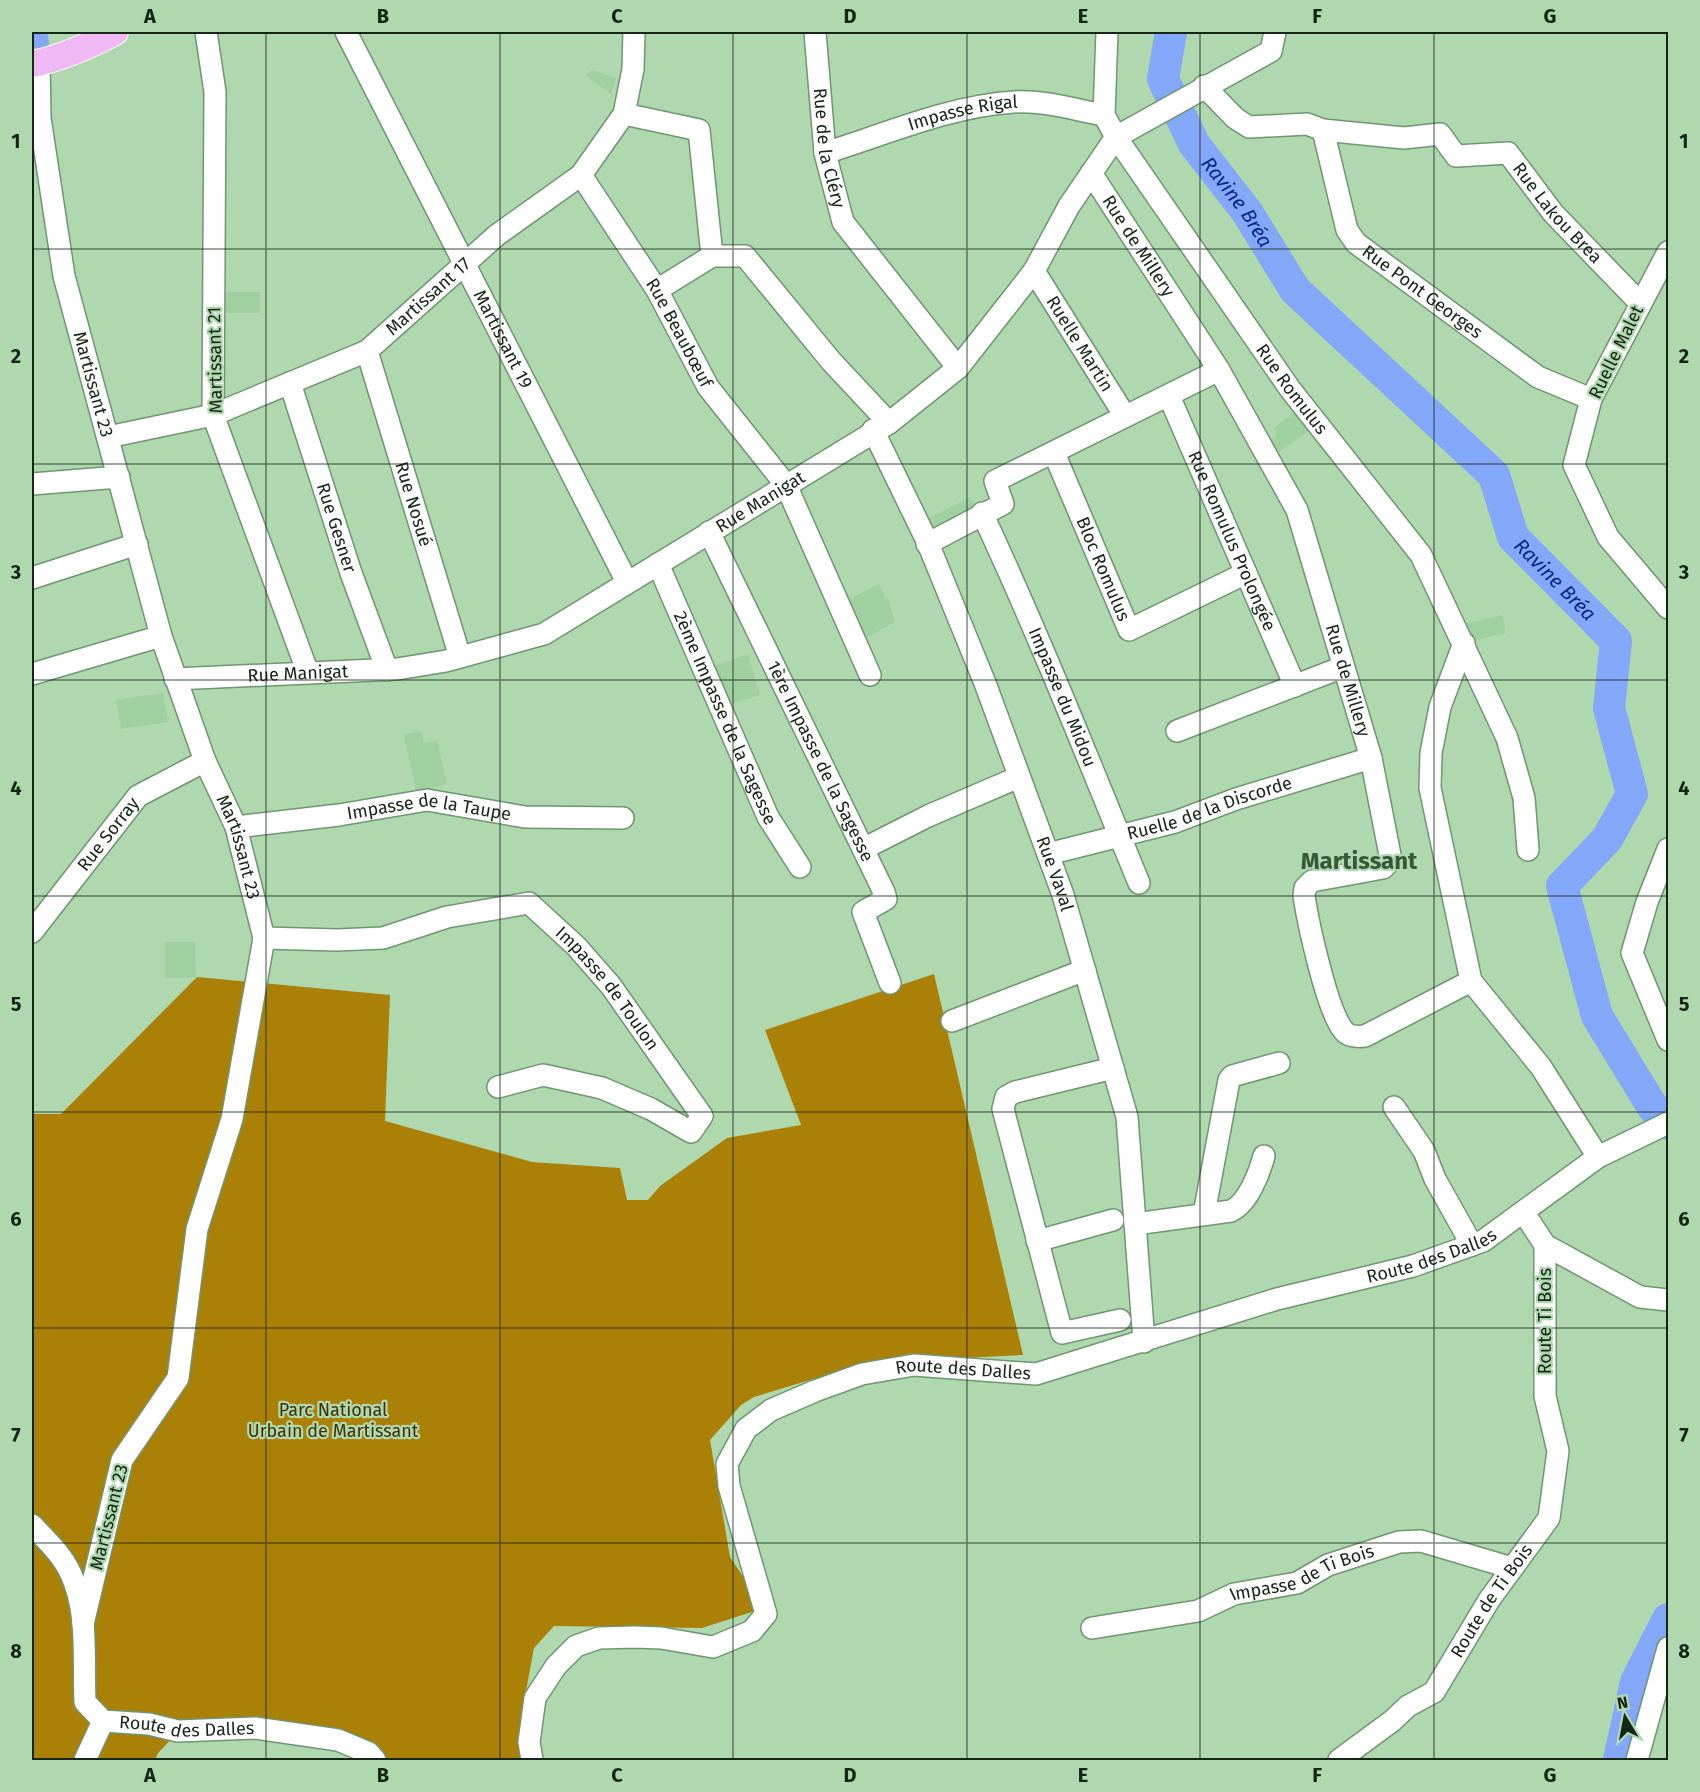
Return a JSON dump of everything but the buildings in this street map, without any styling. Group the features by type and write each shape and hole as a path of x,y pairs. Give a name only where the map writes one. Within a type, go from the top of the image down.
{"main road":[{"path":"35,63 57,59 85,48 115,32"}],"street":[{"name":"Martissant 21","path":"206,32 215,92 216,252 211,364 213,415 308,673"},
{"name":"Martissant 19","path":"346,32 627,582"},
{"name":"Martissant 17","path":"108,437 213,415 368,351 497,235 581,175 624,114 633,69 634,32"},
{"name":"Rue de la Cléry","path":"815,32 825,153 843,222 958,368"},
{"path":"1107,32 1104,115 1116,137 1204,86 1271,51 1275,32"},
{"name":"Martissant 23","path":"35,63 40,118 64,276 161,636 206,760 236,827 264,938 232,1119 197,1229 178,1378 122,1460 83,1624"},
{"name":"Rue Lakou Brea","path":"1204,86 1235,118 1249,127 1307,124 1323,130 1404,138 1440,134 1456,156 1508,153 1553,213 1640,303"},
{"name":"Impasse Rigal","path":"825,153 974,108 1015,102 1041,103 1104,115"},
{"path":"624,114 699,130 712,256 657,290"},
{"name":"Rue Pont Georges","path":"1323,130 1347,230 1356,243 1538,377 1591,399"},
{"name":"Rue Manigat","path":"176,679 387,670 460,657 543,634 881,426 958,368 1034,271 1091,173 1116,137"},
{"name":"Rue Romulus","path":"1116,137 1290,389 1421,555 1507,738 1524,798 1528,850"},
{"name":"Rue de Millery","path":"1091,173 1219,370 1297,510 1371,758 1391,860 1383,868 1312,881 1305,888 1304,896 1320,968 1333,1009 1344,1031 1355,1038 1365,1036 1471,981"},
{"name":"Rue Beaubœuf","path":"581,175 657,290 708,387 786,484 870,675"},
{"name":"Ruelle Malet","path":"1668,252 1591,399 1574,465 1608,537 1668,608"},
{"name":"Rue Vaval","path":"712,256 745,256 881,426 985,683 1064,895 1127,1118 1144,1342"},
{"name":"Ruelle Martin","path":"1034,271 1125,416"},
{"name":"Rue Nosué","path":"368,351 460,657"},
{"path":"927,544 982,513 1003,504 995,482 1219,370"},
{"name":"Rue Gesner","path":"290,383 351,573 387,670"},
{"name":"Rue Romulus Prolongée","path":"1169,396 1295,686"},
{"name":"Bloc Romulus","path":"1054,453 1129,630 1246,573"},
{"path":"32,484 119,477"},
{"name":"Impasse du Midou","path":"982,513 1033,622 1090,768 1139,883"},
{"name":"1ère Impasse de la Sagesse","path":"709,532 886,899 863,912 890,983"},
{"path":"32,578 137,544"},
{"name":"2ème Impasse de la Sagesse","path":"658,564 768,818 800,867"},
{"path":"32,674 161,636"},
{"path":"1464,643 1440,707 1431,753 1430,788 1471,981 1541,1067 1598,1156"},
{"path":"1177,732 1343,667"},
{"name":"Ruelle de la Discorde","path":"1048,854 1175,822 1236,799 1371,758"},
{"name":"Rue Sorray","path":"32,932 138,796 206,760"},
{"path":"863,849 928,816 1019,777"},
{"name":"Impasse de la Taupe","path":"236,827 427,800 525,817 623,818"},
{"path":"1668,849 1647,902 1632,953 1668,1041"},
{"name":"Impasse de Toulon","path":"264,938 337,940 383,938 447,917 529,903 576,946 611,986 702,1116 691,1132 651,1109 602,1088 543,1075 498,1087"},
{"path":"952,1021 1085,970"},
{"path":"1204,1214 1229,1080 1232,1076 1279,1063"},
{"path":"1113,1068 1015,1092 1006,1097 1004,1117 1062,1333 1120,1320"},
{"path":"1394,1107 1424,1151 1435,1179 1472,1245"},
{"name":"Route des Dalles","path":"532,1761 529,1742 535,1698 556,1666 576,1646 599,1638 635,1637 661,1638 713,1647 752,1631 766,1614 729,1486 728,1464 746,1428 771,1410 862,1374 914,1365 1036,1374 1277,1299 1413,1266 1483,1241 1524,1213 1598,1156 1666,1125"},
{"path":"1135,1224 1240,1207 1260,1170 1264,1156"},
{"path":"1524,1213 1545,1245 1640,1297 1668,1300"},
{"path":"1037,1241 1113,1220"},
{"name":"Route Ti Bois","path":"1545,1245 1545,1396"},
{"name":"Route de Ti Bois","path":"1339,1761 1408,1706 1434,1692 1489,1600 1549,1518 1558,1451 1545,1396"},
{"name":"Route des Dalles","path":"32,1525 57,1552 70,1572 83,1624 85,1702 103,1721 149,1724 178,1731 255,1728 338,1740 369,1753 375,1761"},
{"name":"Impasse de Ti Bois","path":"1092,1628 1198,1611 1234,1594 1297,1583 1328,1565 1399,1542 1421,1541 1512,1568"},
{"path":"1637,1761 1668,1648"},
{"path":"86,1761 103,1721"}],"shaded area":[{"path":"592,70 616,78 611,94 585,75"},
{"path":"224,292 260,292 260,313 223,313"},
{"path":"1297,411 1310,430 1276,454 1268,442 1277,435 1274,428"},
{"path":"970,497 977,510 929,536 921,523"},
{"path":"879,584 886,599 888,598 895,622 856,643 839,604"},
{"path":"1502,615 1506,633 1464,643 1460,625"},
{"path":"748,654 760,695 729,704 712,667"},
{"path":"163,693 168,722 121,729 116,700"},
{"path":"421,731 424,743 437,740 447,784 416,791 404,735"},
{"path":"165,942 195,942 196,977 165,978"}],"green space":[{"name":"Parc National Urbain de Martissant","path":"934,974 1023,1355 866,1363 754,1397 741,1405 710,1440 730,1557 764,1608 702,1628 554,1626 534,1648 526,1691 536,1760 371,1760 370,1754 255,1728 179,1731 158,1753 155,1760 32,1760 32,1114 61,1114 197,977 390,995 385,1121 532,1162 620,1168 627,1200 648,1200 660,1186 727,1138 801,1125 765,1030"}],"waterway":[{"path":"38,32 40,42"},
{"name":"Ravine Bréa","path":"1171,32 1163,79 1194,144 1247,212 1295,290 1494,475 1513,537 1616,641 1609,708 1632,794 1607,839 1562,886 1597,1016 1652,1106 1668,1124"},
{"name":"Ravine Bréa","path":"1619,1760 1636,1682 1668,1619"}],"district":[{"name":"Martissant","path":"1359,861"}]}
